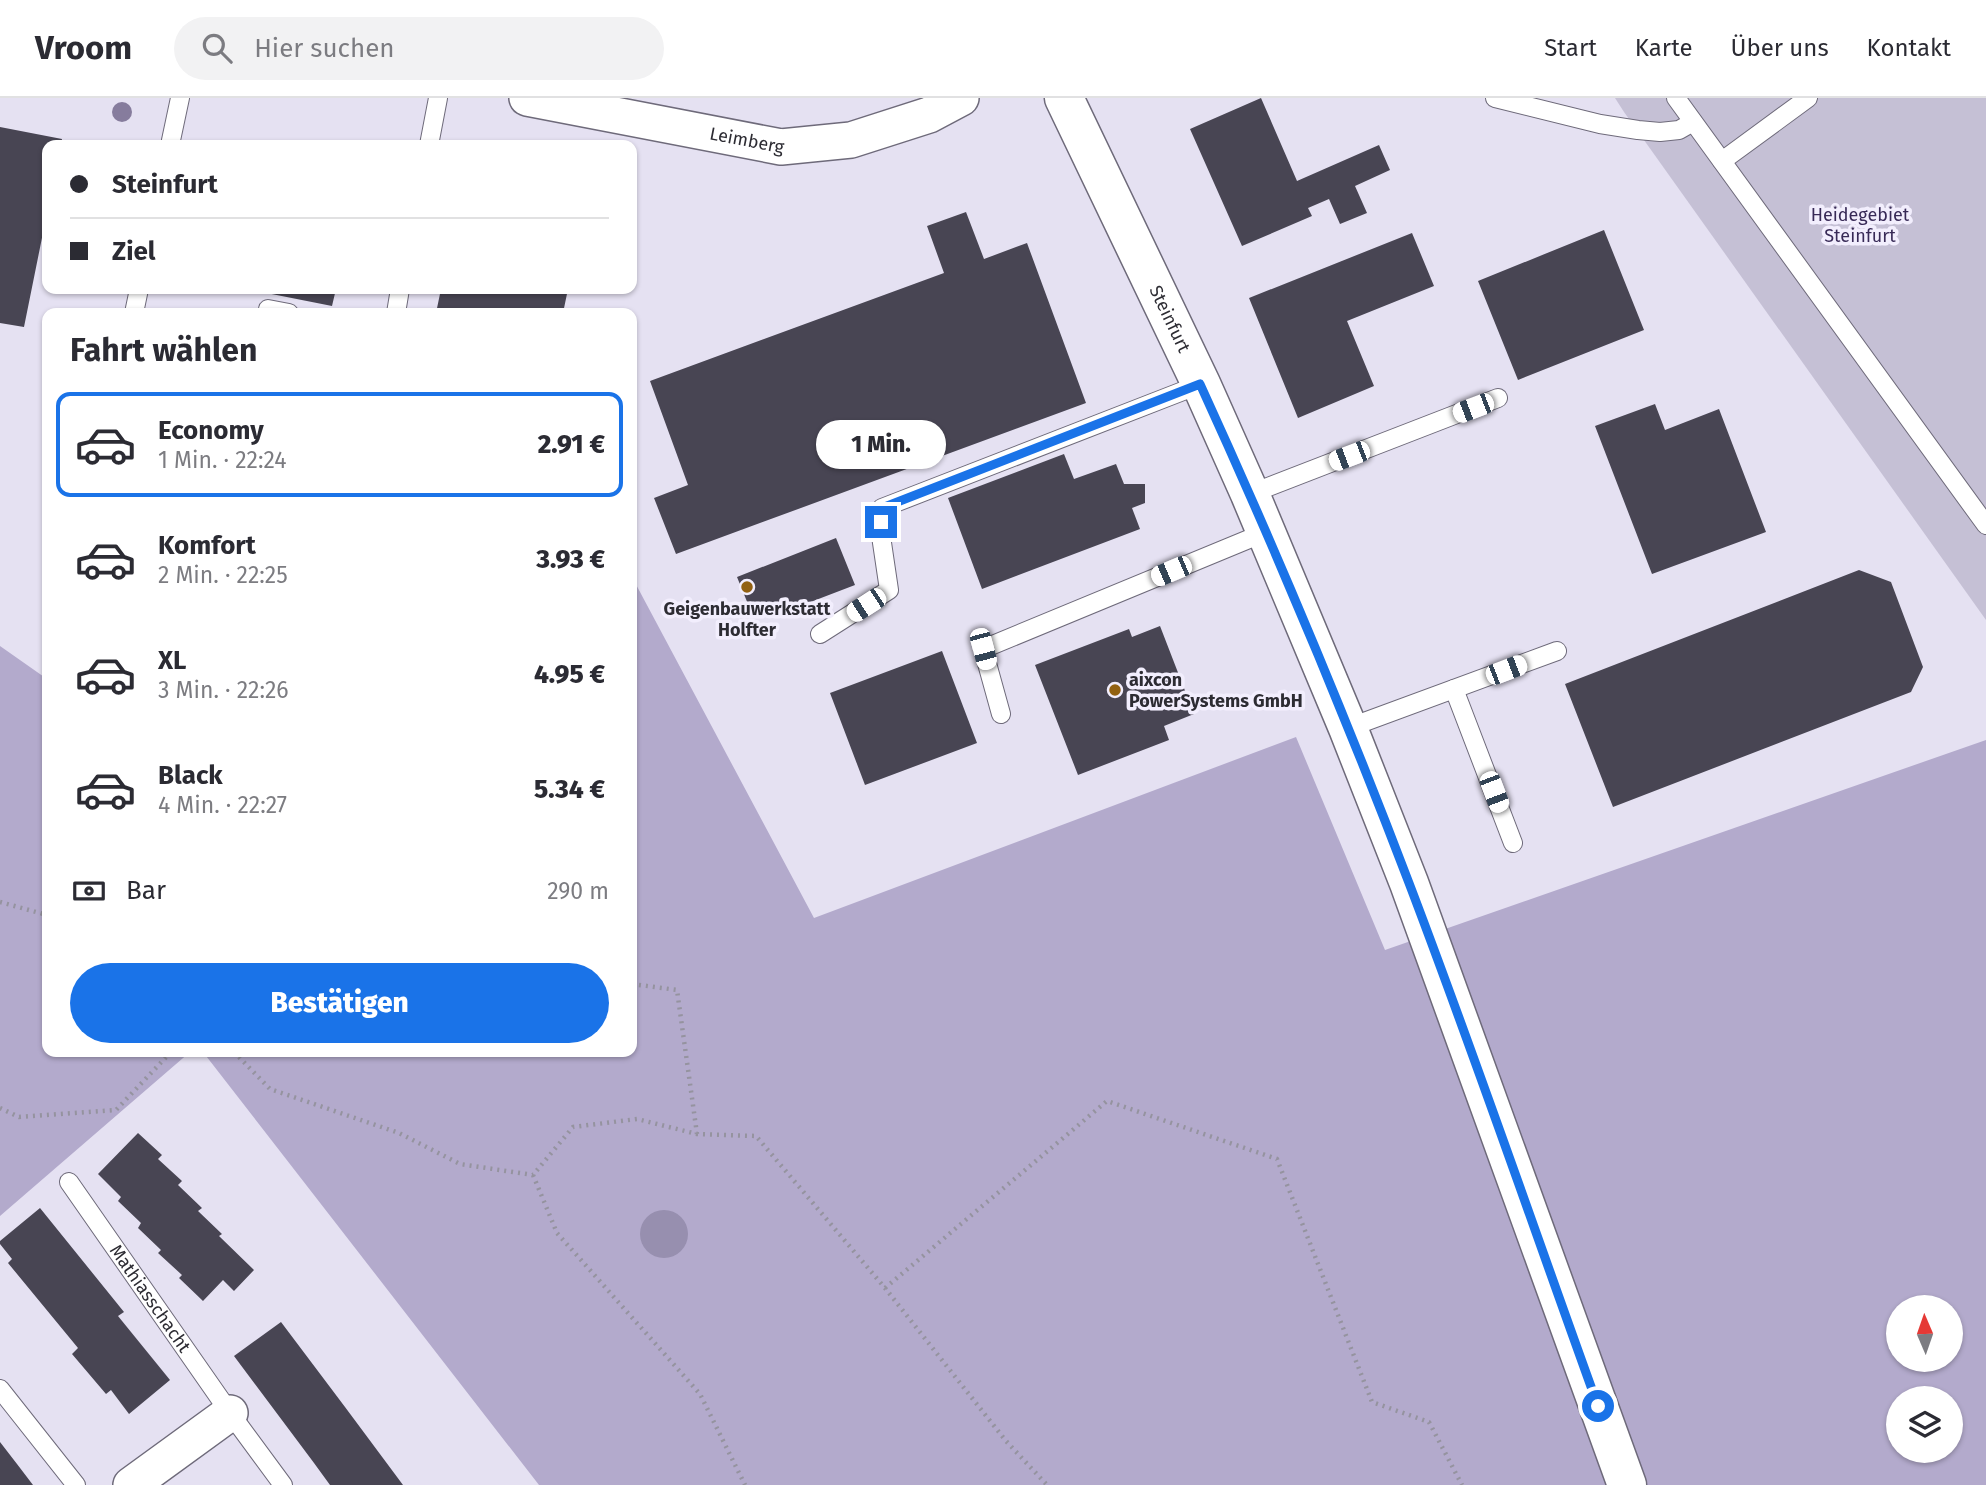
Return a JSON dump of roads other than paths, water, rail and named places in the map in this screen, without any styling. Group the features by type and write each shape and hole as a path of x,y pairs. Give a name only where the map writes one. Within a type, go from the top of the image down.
{"street":[{"name":"Leimberg","path":"527,98 781,147 851,140 929,115 961,98"},
{"name":"Steinfurt","path":"1064,98 1250,494 1348,728 1409,883 1627,1485"},
{"path":"131,1485 230,1413"}],"lane":[{"path":"171,140 180,98"},
{"path":"430,140 438,98"},
{"path":"1495,98 1600,124 1649,131 1679,130 1693,122"},
{"path":"1676,98 1986,525"},
{"path":"1722,161 1808,98"},
{"path":"820,634 889,590 881,536 882,508 1200,384"},
{"path":"1250,494 1498,398"},
{"path":"1001,714 983,649 1266,532"},
{"path":"1348,728 1557,651"},
{"path":"1454,689 1513,843"},
{"name":"Mathiasschacht","path":"69,1182 283,1485"},
{"path":"0,1389 76,1485"}],"place":[{"name":"Geigenbauwerkstatt Holfter","path":"747,587"},
{"name":"aixcon PowerSystems GmbH","path":"1115,690"}],"park label":[{"name":"Heidegebiet Steinfurt","path":"1860,225"}]}
